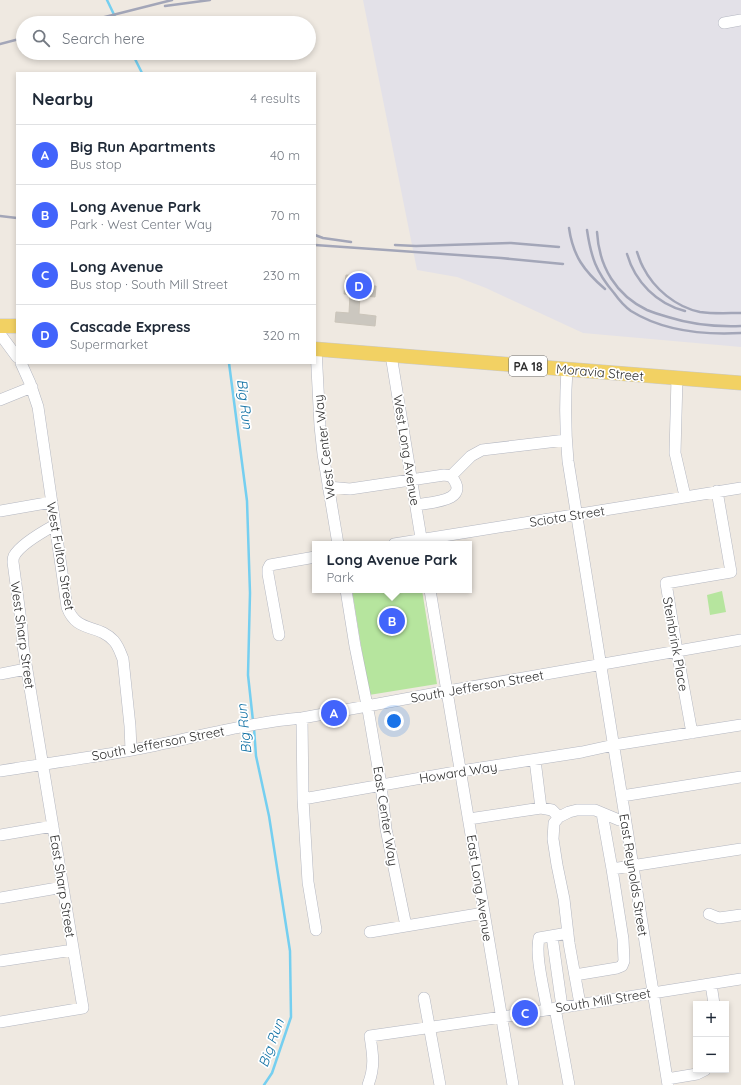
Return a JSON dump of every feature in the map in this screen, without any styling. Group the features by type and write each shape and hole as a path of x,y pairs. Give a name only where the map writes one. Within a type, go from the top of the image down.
{"main road":[{"path":"0,326 16,326"},
{"name":"Moravia Street","path":"316,349 741,383"}],"street":[{"path":"724,23 741,20"},
{"path":"0,334 16,356"},
{"name":"West Center Way","path":"316,349 323,454 337,541"},
{"name":"West Long Avenue","path":"391,355 422,541"},
{"name":"West Fulton Street","path":"20,364 32,387 39,413 67,608 74,621 106,634 114,641 119,649 123,658 131,750"},
{"name":"East Reynolds Street","path":"567,369 565,406 568,461 668,1082"},
{"path":"677,378 675,453 685,496"},
{"path":"0,400 32,387"},
{"path":"451,476 471,456 482,450 566,440"},
{"path":"328,487 350,489 444,475 451,476 456,482 458,490 455,495 447,500 416,505"},
{"name":"Sciota Street","path":"428,541 577,514 741,488"},
{"name":"Steinbrink Place","path":"692,733 666,583 730,572 717,491"},
{"path":"0,511 52,502"},
{"name":"West Sharp Street","path":"42,764 26,669 13,562 14,557 19,550 55,525"},
{"path":"279,635 268,569 270,565 312,558"},
{"path":"346,593 355,646 368,706"},
{"path":"431,593 448,691"},
{"name":"South Jefferson Street","path":"0,771 131,750 241,727 302,718 741,640"},
{"path":"0,674 26,669"},
{"name":"East Long Avenue","path":"448,691 513,1085"},
{"name":"East Center Way","path":"368,706 381,785 386,829 406,926"},
{"path":"302,718 303,798 308,882 316,930"},
{"name":"Howard Way","path":"303,798 741,725"},
{"path":"535,760 541,808"},
{"name":"East Sharp Street","path":"0,1022 83,1008 42,764"},
{"path":"622,796 741,777"},
{"path":"469,820 541,808 552,810 559,817"},
{"path":"580,1004 553,839 554,823 559,817 569,812 578,810 595,810 619,820 625,819"},
{"path":"575,974 617,968 622,966 624,961 623,939 602,813"},
{"path":"0,835 53,826"},
{"path":"612,869 633,867 741,849"},
{"path":"0,898 63,887"},
{"path":"370,932 484,913"},
{"path":"709,914 719,918 741,915"},
{"path":"568,933 539,938 538,945 539,958 555,1008 569,1085"},
{"path":"552,936 555,1008"},
{"path":"0,961 73,950"},
{"name":"South Mill Street","path":"368,1085 373,1068 370,1036 741,979"},
{"path":"711,984 714,1001"},
{"path":"424,998 440,1085"},
{"path":"668,1082 699,1073"}],"shaded area":[{"path":"363,0 741,0 741,347 583,333 486,288 457,277 417,270"}],"green space":[{"path":"722,591 726,612 710,615 707,595"},
{"path":"352,593 422,593 437,684 369,695"}],"building":[{"path":"346,275 370,277 370,286 376,286 375,297 344,294"},
{"path":"350,295 360,295 359,314 376,316 375,326 335,322 336,312 349,313"}],"waterway":[{"name":"Big Run","path":"107,0 115,16"},
{"name":"Big Run","path":"136,60 142,72"},
{"name":"Big Run","path":"229,364 247,501 250,593 248,675 253,721"},
{"name":"Big Run","path":"254,728 256,756 269,816 290,951 291,1017 272,1073 264,1085"}],"railway":[{"path":"109,16 172,0"},
{"path":"165,6 210,0"},
{"path":"0,44 16,40"},
{"path":"0,216 16,218"},
{"path":"569,228 573,247 585,269 605,289"},
{"path":"587,230 590,248 595,264 608,285 624,305 631,311 656,323 684,330 713,333 741,333"},
{"path":"597,232 601,257 611,278 618,288 636,304 652,312 695,324 713,326 741,326"},
{"path":"316,235 323,238 351,242"},
{"path":"395,245 416,246 511,243 559,247"},
{"path":"316,245 501,258 563,264"},
{"path":"637,252 642,265 653,283 674,301 691,310 700,312 741,313"},
{"path":"627,254 636,274 648,290 665,303 685,311"}],"place":[{"name":"Cascade Express","path":"359,286"},
{"name":"Long Avenue Park","path":"392,621"},
{"name":"Big Run Apartments","path":"334,713"},
{"name":"Long Avenue","path":"525,1013"}]}
